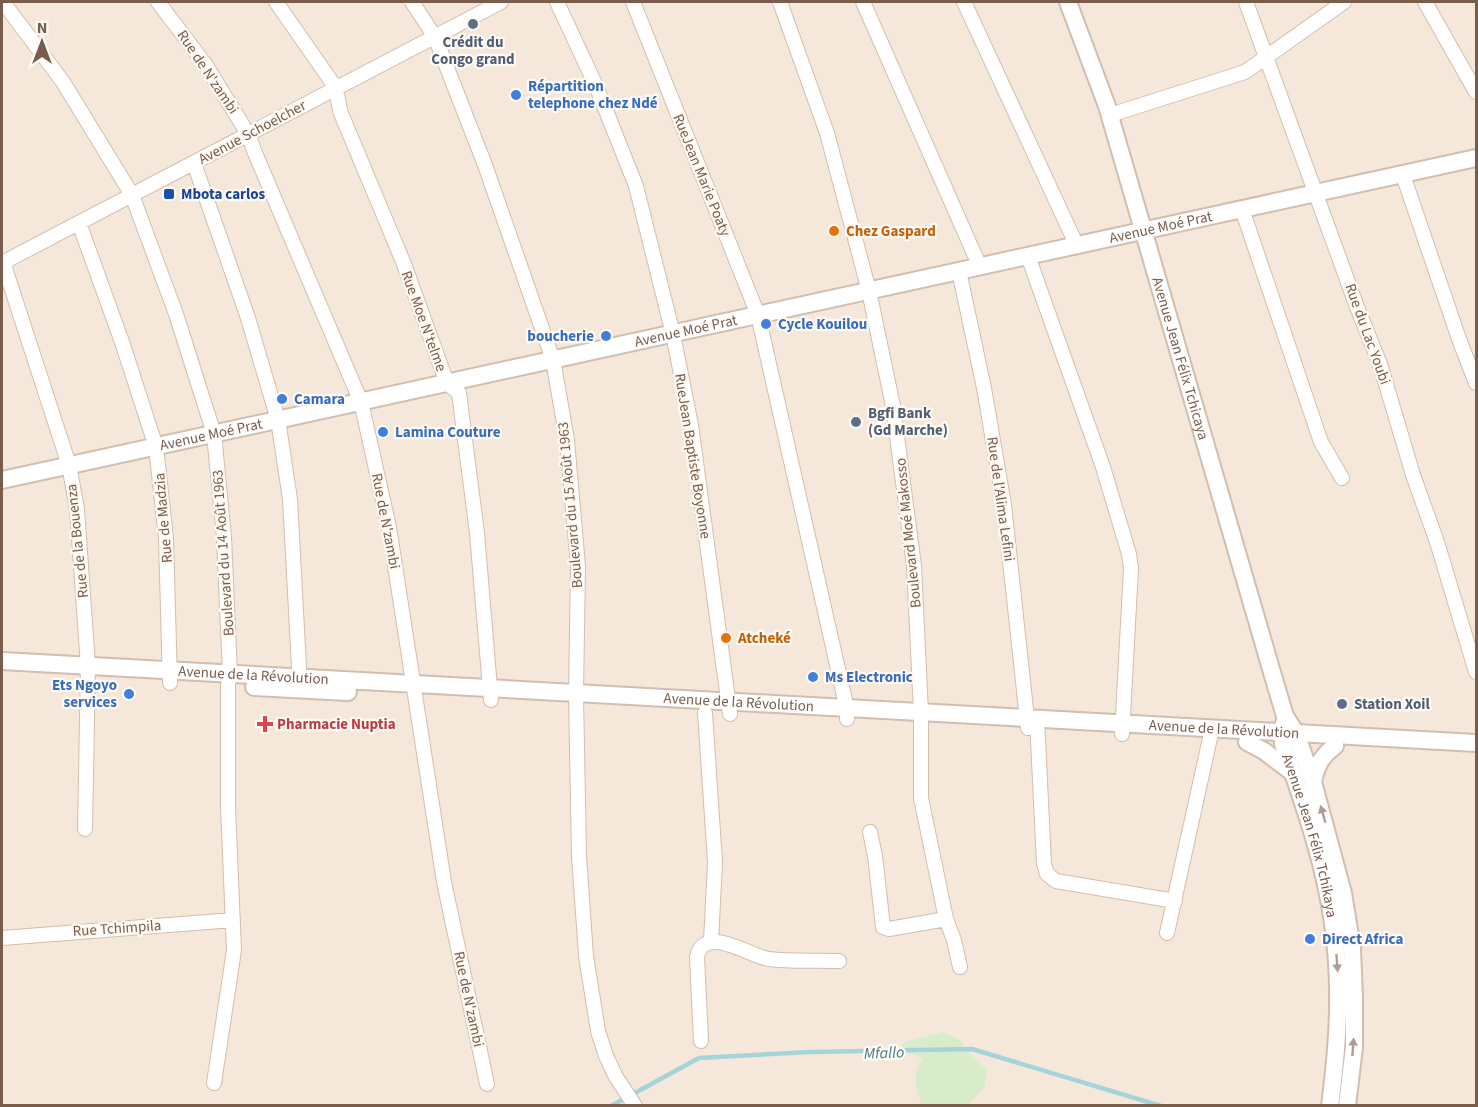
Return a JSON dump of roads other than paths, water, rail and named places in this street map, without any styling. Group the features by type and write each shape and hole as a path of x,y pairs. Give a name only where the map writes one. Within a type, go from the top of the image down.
{"street":[{"name":"Boulevard du 14 Août 1963","path":"3,2 63,81 132,195 176,314 214,434 224,537 229,680 228,807 234,950 214,1083"},
{"name":"Rue de N'zambi","path":"158,2 205,64 248,134 361,402 389,527 444,882 487,1084"},
{"name":"Rue Moe N'telme","path":"276,2 336,88 340,111 404,264 447,383 459,393 477,533 490,695"},
{"name":"Boulevard du 15 Août 1963","path":"412,2 435,37 485,165 553,360 567,440 578,566 576,700 579,856 585,956 598,1031 606,1056 633,1103"},
{"name":"Avenue Schoelcher","path":"2,263 501,2"},
{"name":"RueJean Baptiste Boyonne","path":"557,2 597,88 636,186 673,334 691,424 715,612 730,708"},
{"name":"RueJean Marie Poaty","path":"633,2 758,315 847,714"},
{"name":"Boulevard Moé Makosso","path":"780,2 827,133 869,291 893,406 914,566 921,718 921,798 946,919 960,967"},
{"path":"863,2 980,267"},
{"path":"964,2 1077,246"},
{"name":"Avenue Jean Félix Tchicaya","path":"1068,2 1110,115 1145,231 1286,716 1290,739"},
{"name":"Rue du Lac Youbi","path":"1246,2 1380,364 1476,672"},
{"path":"1110,115 1245,72 1344,2"},
{"path":"1425,2 1476,92"},
{"name":"Avenue Moé Prat","path":"2,480 1476,158"},
{"path":"194,163 244,306 278,420 291,499 300,684"},
{"path":"1403,175 1476,383"},
{"path":"1242,210 1321,442 1342,478"},
{"name":"Rue de Madzia","path":"79,223 122,342 156,447 166,538 170,677"},
{"path":"1028,256 1103,467 1129,554 1131,568 1123,728"},
{"name":"Rue de la Bouenza","path":"2,263 69,465 77,509 88,672 85,829"},
{"name":"Rue de l'Alima Lefini","path":"959,271 984,388 1004,505 1033,724 1044,864 1047,874 1056,881 1174,901"},
{"name":"Avenue de la Révolution","path":"2,662 88,672 576,700 1123,728 1290,739 1476,743"},
{"name":"Avenue de la Révolution","path":"2,672 88,672"},
{"name":"Avenue de la Révolution","path":"576,700 705,713 730,708"},
{"path":"705,713 716,862 711,942"},
{"path":"1167,933 1211,734"},
{"name":"Avenue de la Révolution","path":"1211,734 1247,742 1290,739 1335,746 1476,753"},
{"name":"Avenue Jean Félix Tchikaya","path":"1290,739 1293,773 1317,849 1333,922 1339,995 1338,1047 1330,1106"},
{"name":"Avenue Jean Félix Tchikaya","path":"1290,739 1313,782 1343,893 1352,948 1354,1047 1347,1106"},
{"path":"1247,742 1264,751 1293,773"},
{"path":"1313,782 1321,759 1335,746"},
{"path":"870,832 883,927 889,929 946,919"},
{"name":"Rue Tchimpila","path":"2,938 233,920"},
{"path":"701,1041 697,957 698,950 703,945 711,942 743,948 756,956 768,959 839,961"}],"waterway":[{"name":"Mfallo","path":"611,1106 699,1058 810,1052 972,1049 1161,1106"}],"place":[{"name":"Crédit du Congo grand","path":"473,24"},
{"name":"Répartition telephone chez Ndé","path":"516,95"},
{"name":"Mbota carlos","path":"169,194"},
{"name":"Chez Gaspard","path":"834,231"},
{"name":"Cycle Kouilou","path":"766,324"},
{"name":"boucherie","path":"606,336"},
{"name":"Camara","path":"282,399"},
{"name":"Bgfi Bank (Gd Marche)","path":"856,422"},
{"name":"Lamina Couture","path":"383,432"},
{"name":"Atcheké","path":"726,638"},
{"name":"Ms Electronic","path":"813,677"},
{"name":"Ets Ngoyo services","path":"129,694"},
{"name":"Station Xoil","path":"1342,704"},
{"name":"Pharmacie Nuptia","path":"265,724"},
{"name":"Direct Africa","path":"1310,939"}]}
